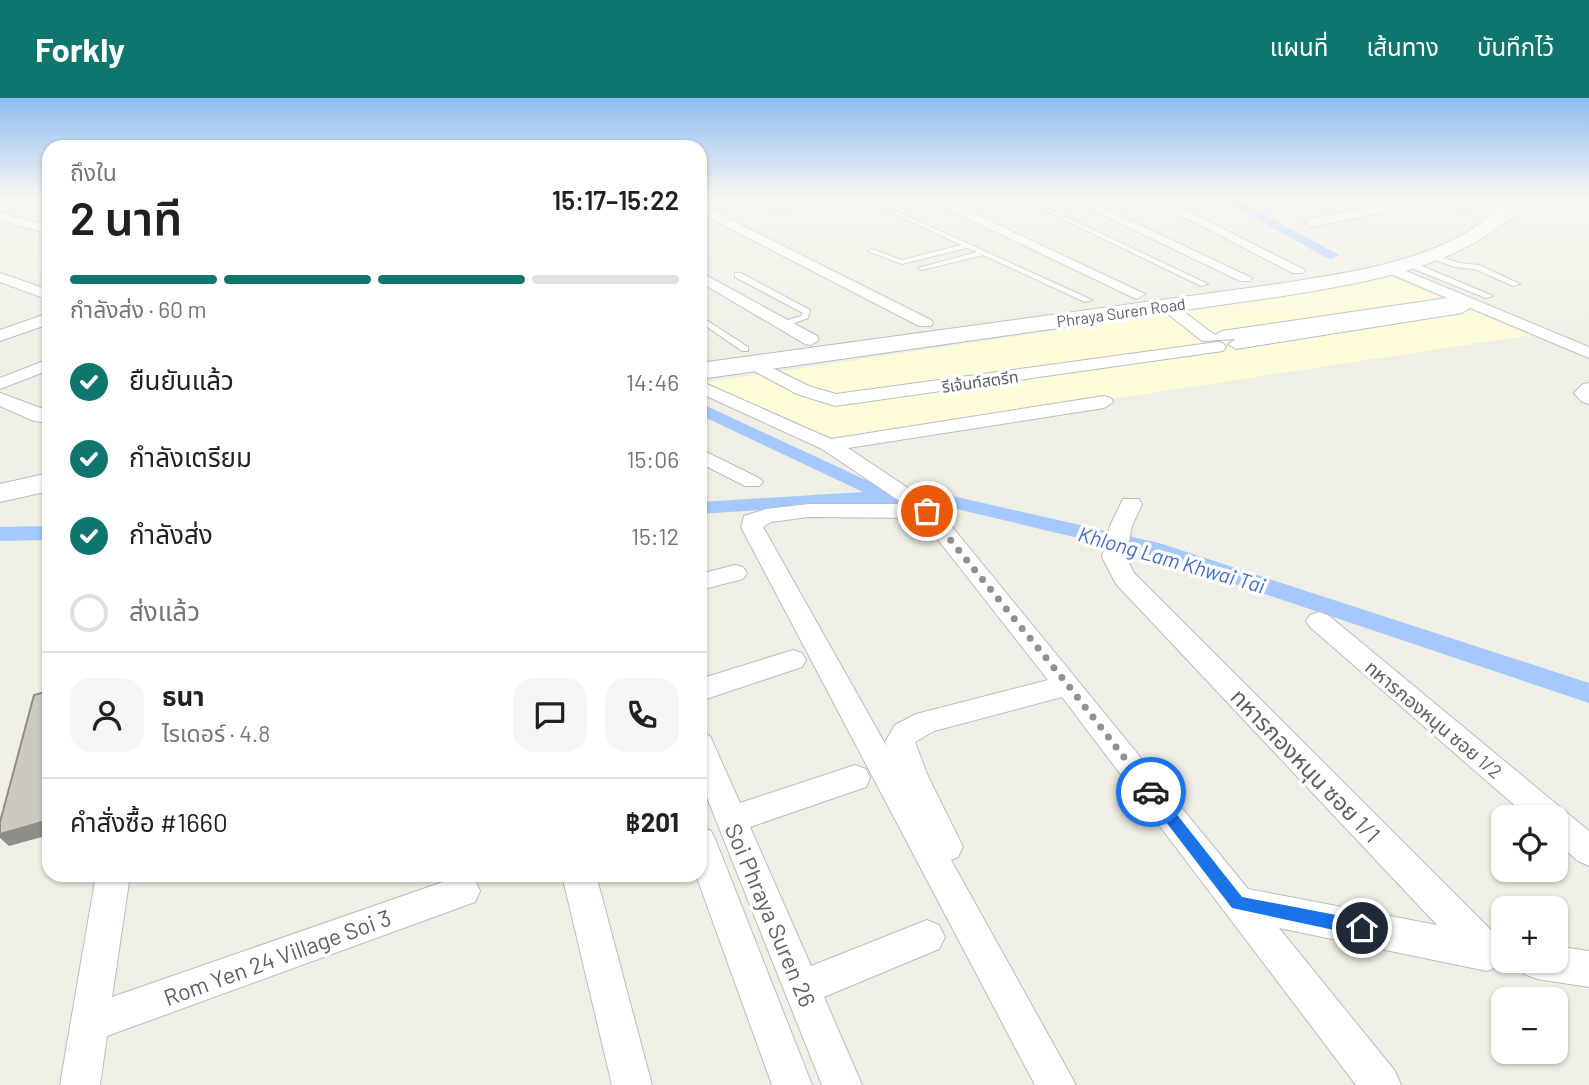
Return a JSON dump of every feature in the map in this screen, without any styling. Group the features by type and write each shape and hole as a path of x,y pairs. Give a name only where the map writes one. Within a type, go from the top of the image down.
{"street":[{"path":"771,245 888,306 892,312 919,324"},
{"path":"1032,245 1137,294"},
{"path":"1175,245 1245,278"},
{"path":"1248,245 1298,270"},
{"name":"Phraya Suren Road","path":"707,369 755,358 811,340 919,324 977,325 1088,300 1361,259 1407,245"},
{"name":"Phraya Suren Road","path":"707,355 755,358 977,325 1171,305 1311,284 1398,266 1453,245"},
{"path":"1398,266 1589,353"},
{"path":"0,277 42,293"},
{"path":"707,280 811,340"},
{"path":"0,296 26,287"},
{"name":"รีเจ้นท์สตรีท","path":"755,358 813,394 835,400 1448,303 1462,308 1218,340"},
{"path":"1171,305 1218,340"},
{"path":"0,336 42,321"},
{"path":"0,384 42,367"},
{"path":"1589,388 1583,393 1589,398"},
{"path":"707,389 829,445 917,504 1068,685 1381,1085"},
{"path":"0,399 42,417"},
{"path":"829,445 1104,402"},
{"path":"707,460 752,482"},
{"path":"0,475 42,466"},
{"path":"0,493 42,484"},
{"path":"917,504 772,513 752,521 752,527 1056,1085"},
{"name":"ทหารกองหนุน ซอย 1/1","path":"1131,504 1118,537 1114,557 1125,578 1491,950"},
{"path":"707,580 734,573"},
{"name":"ทหารกองหนุน ซอย 1/2","path":"1319,621 1536,805"},
{"path":"707,688 793,660"},
{"path":"947,847 912,775 900,742 905,733 926,722 1068,685"},
{"name":"Soi Phraya Suren 26","path":"707,762 842,1085"},
{"path":"730,820 855,778"},
{"path":"1568,833 1589,851"},
{"name":"Soi Phraya Suren 26","path":"707,860 792,1085"},
{"path":"80,1085 112,882"},
{"path":"581,882 632,1085"},
{"name":"Rom Yen 24 Village Soi 3","path":"91,1023 463,891"},
{"path":"1237,903 1491,953"},
{"path":"802,988 927,937"},
{"path":"1568,966 1589,969"}],"lane":[{"path":"1122,245 1204,284"},
{"path":"872,251 902,262 965,246 1088,300"},
{"path":"922,268 981,253"},
{"path":"1430,255 1458,265 1472,266 1516,284"},
{"path":"1398,266 1489,296"},
{"path":"737,275 807,312 804,318 784,324"},
{"path":"707,323 755,358"}],"shaded area":[{"path":"1390,276 1531,335 830,442 707,386 707,382 1153,316"}],"building":[{"path":"42,693 42,822 0,834 0,822 34,695"}],"waterway":[{"path":"1313,245 1332,255"},
{"path":"707,411 885,495"},
{"name":"Khlong Lam Khwai Tai","path":"707,508 849,498 948,501 1151,548 1589,693"},
{"name":"Khlong Lam Khwai Tai","path":"0,534 42,533"}],"way so far":[{"path":"927,511 1151,792"}],"route":[{"path":"1151,792 1237,903 1362,928"}]}
